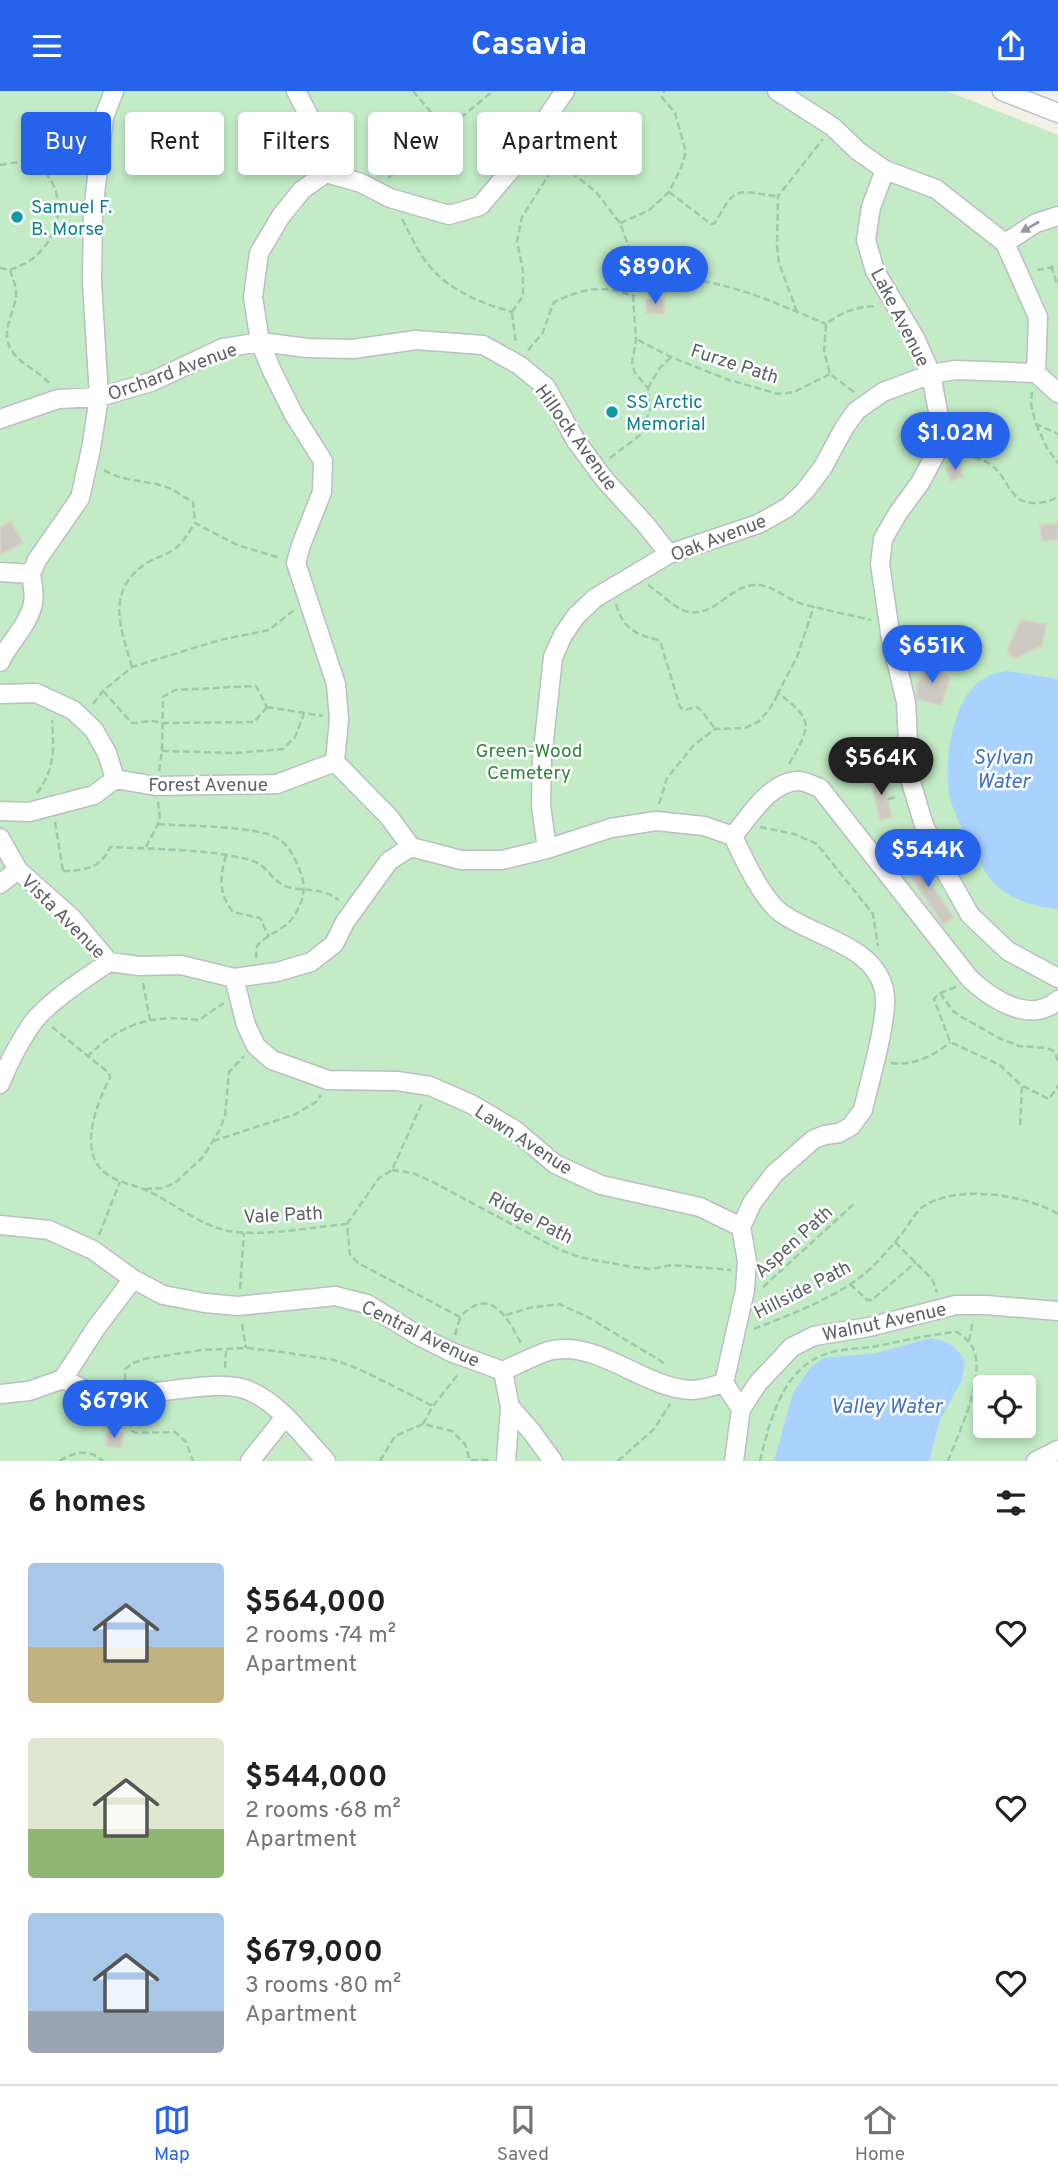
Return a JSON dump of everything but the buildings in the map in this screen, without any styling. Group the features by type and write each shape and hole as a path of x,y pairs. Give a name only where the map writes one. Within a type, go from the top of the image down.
{"street":[{"name":"Orchard Avenue","path":"106,112 114,91"},
{"path":"296,91 307,112"},
{"path":"550,112 565,91"},
{"path":"777,91 833,127 858,151 885,170 936,189 1005,243 1038,317 1036,373 1058,393"},
{"path":"1002,91 1058,113"},
{"name":"Lake Avenue","path":"885,170 871,207 866,240 875,271 915,338 930,374 939,417 936,453 920,484 883,539 880,564 891,639 906,702 910,779 924,825 943,867 970,915 1008,951 1058,978"},
{"name":"Orchard Avenue","path":"97,175 92,282 99,397 151,382 223,348 260,342"},
{"path":"323,175 302,190 281,216 259,253 253,297 260,342 294,415 323,461 322,492 296,563 335,684 339,719 335,762 389,817 411,847 461,860 502,860 547,849 611,828 654,821 738,830"},
{"path":"332,175 374,189 390,198 449,215 480,206 506,175"},
{"path":"1005,243 1036,222 1058,216"},
{"name":"Hillock Avenue","path":"260,342 308,348 354,349 416,340 445,340 483,345 519,365 546,387 576,441 669,554"},
{"name":"Oak Avenue","path":"547,849 541,806 542,759 553,657 576,616 595,599 669,554 758,524 787,508 824,467 844,428 867,402 883,392 930,374 955,370 1036,373"},
{"path":"0,419 58,399 99,397 80,498 37,560 31,574 33,602 17,637 0,662"},
{"path":"0,572 31,574"},
{"path":"0,694 36,693 73,710 94,730 107,754 115,779 94,795 29,813 0,811"},
{"name":"Forest Avenue","path":"115,779 156,786 277,784 335,762"},
{"path":"738,830 764,798 784,783 802,781 820,788 973,982 990,997 1007,1005 1029,1010 1051,1006 1058,1000"},
{"path":"734,1461 741,1409 724,1383 747,1271 741,1227 752,1203 774,1174 814,1139 839,1133 857,1120 863,1110 885,1009 884,989 876,971 852,949 779,912 749,872 738,830"},
{"path":"0,838 18,870"},
{"name":"Vista Avenue","path":"0,884 18,870 72,918 109,962 139,966 181,965 234,978 277,972 311,962 334,944 389,861 411,847"},
{"path":"0,1084 31,1025 39,1016 109,962"},
{"name":"Lawn Avenue","path":"234,978 246,1025 256,1046 272,1061 328,1080 397,1081 430,1086 471,1104 515,1130 555,1164 601,1185 700,1207 741,1227"},
{"name":"Central Avenue","path":"0,1226 49,1230 93,1250 133,1279 163,1295 205,1303 239,1305 335,1296 367,1304 419,1336 503,1371 510,1407 552,1461"},
{"path":"0,1394 29,1391 63,1379 96,1328 133,1279"},
{"name":"Walnut Avenue","path":"741,1409 758,1383 792,1347 814,1336 869,1327 944,1308 986,1304 1058,1311"},
{"path":"503,1371 552,1350 576,1350 614,1363 657,1384 695,1391 724,1383"},
{"path":"63,1379 95,1394 128,1396 240,1386 270,1402 326,1461"},
{"path":"506,1461 510,1407"},
{"path":"250,1461 285,1417"},
{"path":"1036,1461 1058,1450"}],"path":[{"path":"413,91 431,112"},
{"path":"463,116 493,91"},
{"path":"620,223 648,211 669,192 686,152 676,113 662,97 664,91"},
{"path":"797,312 779,263 778,196 825,136"},
{"path":"0,165 21,162"},
{"path":"0,268 10,270 25,264 38,254 48,240 58,211 53,181 47,175"},
{"path":"374,189 391,175"},
{"path":"519,365 512,312 523,296 523,270 517,241 522,217 548,175"},
{"path":"575,175 596,192 620,223 640,278 633,296 636,340 632,363 635,373 648,388"},
{"path":"669,192 711,224 715,223 730,196 737,192 778,196"},
{"path":"390,198 425,260 454,289 493,307 512,312"},
{"path":"1051,266 1058,286"},
{"path":"1020,275 1058,266"},
{"path":"10,270 16,287 16,299 6,327 9,348 42,375 55,390 58,399"},
{"path":"640,278 687,278 727,285 826,324"},
{"path":"519,365 542,334 554,302 588,289 607,287 633,296"},
{"path":"867,402 830,374 824,351 826,324 841,313 858,307 895,305"},
{"name":"Furze Path","path":"636,340 726,379 778,394 794,392 830,374"},
{"path":"597,468 640,435 650,410 648,388 659,369 671,357"},
{"path":"1036,373 1031,405 1047,448 1058,463"},
{"path":"1036,424 1058,434"},
{"path":"936,453 966,456 988,463 1001,475 1017,499 1029,503 1043,502 1058,496"},
{"path":"89,459 114,477 144,480 168,487 193,502 195,523 177,547 144,565 124,587 118,603 119,620 132,667"},
{"path":"195,523 237,545 296,563"},
{"path":"635,575 689,612 699,612 739,588 756,584 769,587 800,604 873,620 889,619"},
{"path":"612,589 624,625 632,632 658,640 661,644 680,707 684,710 697,707 715,729"},
{"path":"82,719 103,691 132,667 220,640 269,630 308,600"},
{"path":"654,821 667,778 694,745 715,729 745,728 758,722 769,710 797,657 814,606"},
{"path":"267,707 256,686 175,689 163,697 162,751 236,753 284,749 295,737 304,714"},
{"path":"103,691 132,723 153,720 163,723 254,722 267,707"},
{"path":"778,693 798,708 805,721 806,731 788,766 783,763"},
{"path":"29,813 49,774 53,759 52,720 59,704"},
{"path":"267,707 339,719"},
{"path":"799,732 806,731"},
{"path":"52,806 64,871 95,867 106,856 110,847 226,855 251,860 266,867 273,878 287,887 332,895 354,911"},
{"path":"158,824 252,831 275,837 292,852 303,876 304,888 300,905 285,926 257,946 256,961"},
{"path":"738,830 794,834 817,843 873,914 878,948 876,971"},
{"path":"226,855 220,888 225,902 233,912 260,918 269,937"},
{"path":"141,975 150,1020"},
{"path":"973,982 940,993 934,999 950,1042 1000,1065 1022,1086 1049,1099 1058,1086"},
{"path":"940,993 953,1011 970,1022 1019,1046 1047,1048 1055,1052 1058,1062"},
{"path":"87,1057 111,1035 137,1023 170,1016 199,1020 226,1000"},
{"path":"39,1016 109,1073 110,1078 96,1106 92,1138 94,1156 103,1171 120,1182 93,1250"},
{"path":"874,1062 901,1065 938,1053 950,1042"},
{"path":"145,1189 162,1188 176,1183 196,1165 213,1141 225,1116 229,1072 246,1053"},
{"path":"213,1141 307,1109 316,1102 328,1080"},
{"path":"347,1224 379,1178 392,1170 430,1086"},
{"path":"1020,1126 1022,1086"},
{"name":"Ridge Path","path":"392,1170 413,1173 431,1181 558,1249 579,1257 651,1269 673,1265 747,1271"},
{"name":"Vale Path","path":"120,1182 145,1189 225,1230 244,1232 347,1224 350,1255 358,1263 460,1317 470,1307 481,1304 494,1305 506,1315"},
{"name":"Hillside Path","path":"734,1337 850,1284 895,1242 924,1206 964,1194 992,1195 1041,1204 1058,1214"},
{"name":"Aspen Path","path":"744,1294 757,1291 766,1285 856,1202"},
{"path":"244,1232 239,1305 246,1348"},
{"path":"895,1242 932,1279 944,1308"},
{"path":"850,1284 867,1300 872,1300 916,1262"},
{"path":"531,1360 506,1315 529,1308 559,1304 661,1361 670,1371 675,1395 659,1423 618,1461"},
{"path":"760,1461 775,1409 802,1366 829,1353 957,1332 970,1341 975,1353 976,1373 948,1461"},
{"path":"628,1342 631,1336"},
{"path":"194,1461 186,1442 174,1432 132,1431 125,1369 133,1363 202,1350 246,1348 334,1360 359,1369 433,1406"},
{"path":"224,1386 226,1350"},
{"path":"423,1425 433,1406 470,1358"},
{"path":"380,1461 395,1436 423,1425 452,1431 465,1444 470,1461"},
{"path":"60,1461 66,1456 88,1452 96,1454 103,1461"}],"green space":[{"name":"Green-Wood Cemetery","path":"0,91 947,91 1058,135 1058,1461 0,1461"}],"water":[{"name":"Sylvan Water","path":"1006,671 1058,679 1058,909 1019,900 994,883 984,870 951,802 948,788 949,753 957,716 973,687 987,677"},
{"name":"Valley Water","path":"930,1338 950,1345 965,1361 962,1380 940,1420 929,1461 774,1461 793,1393 811,1367 824,1358 877,1353"}],"place":[{"name":"Samuel F. B. Morse","path":"17,217"},
{"name":"SS Arctic Memorial","path":"612,412"}]}
